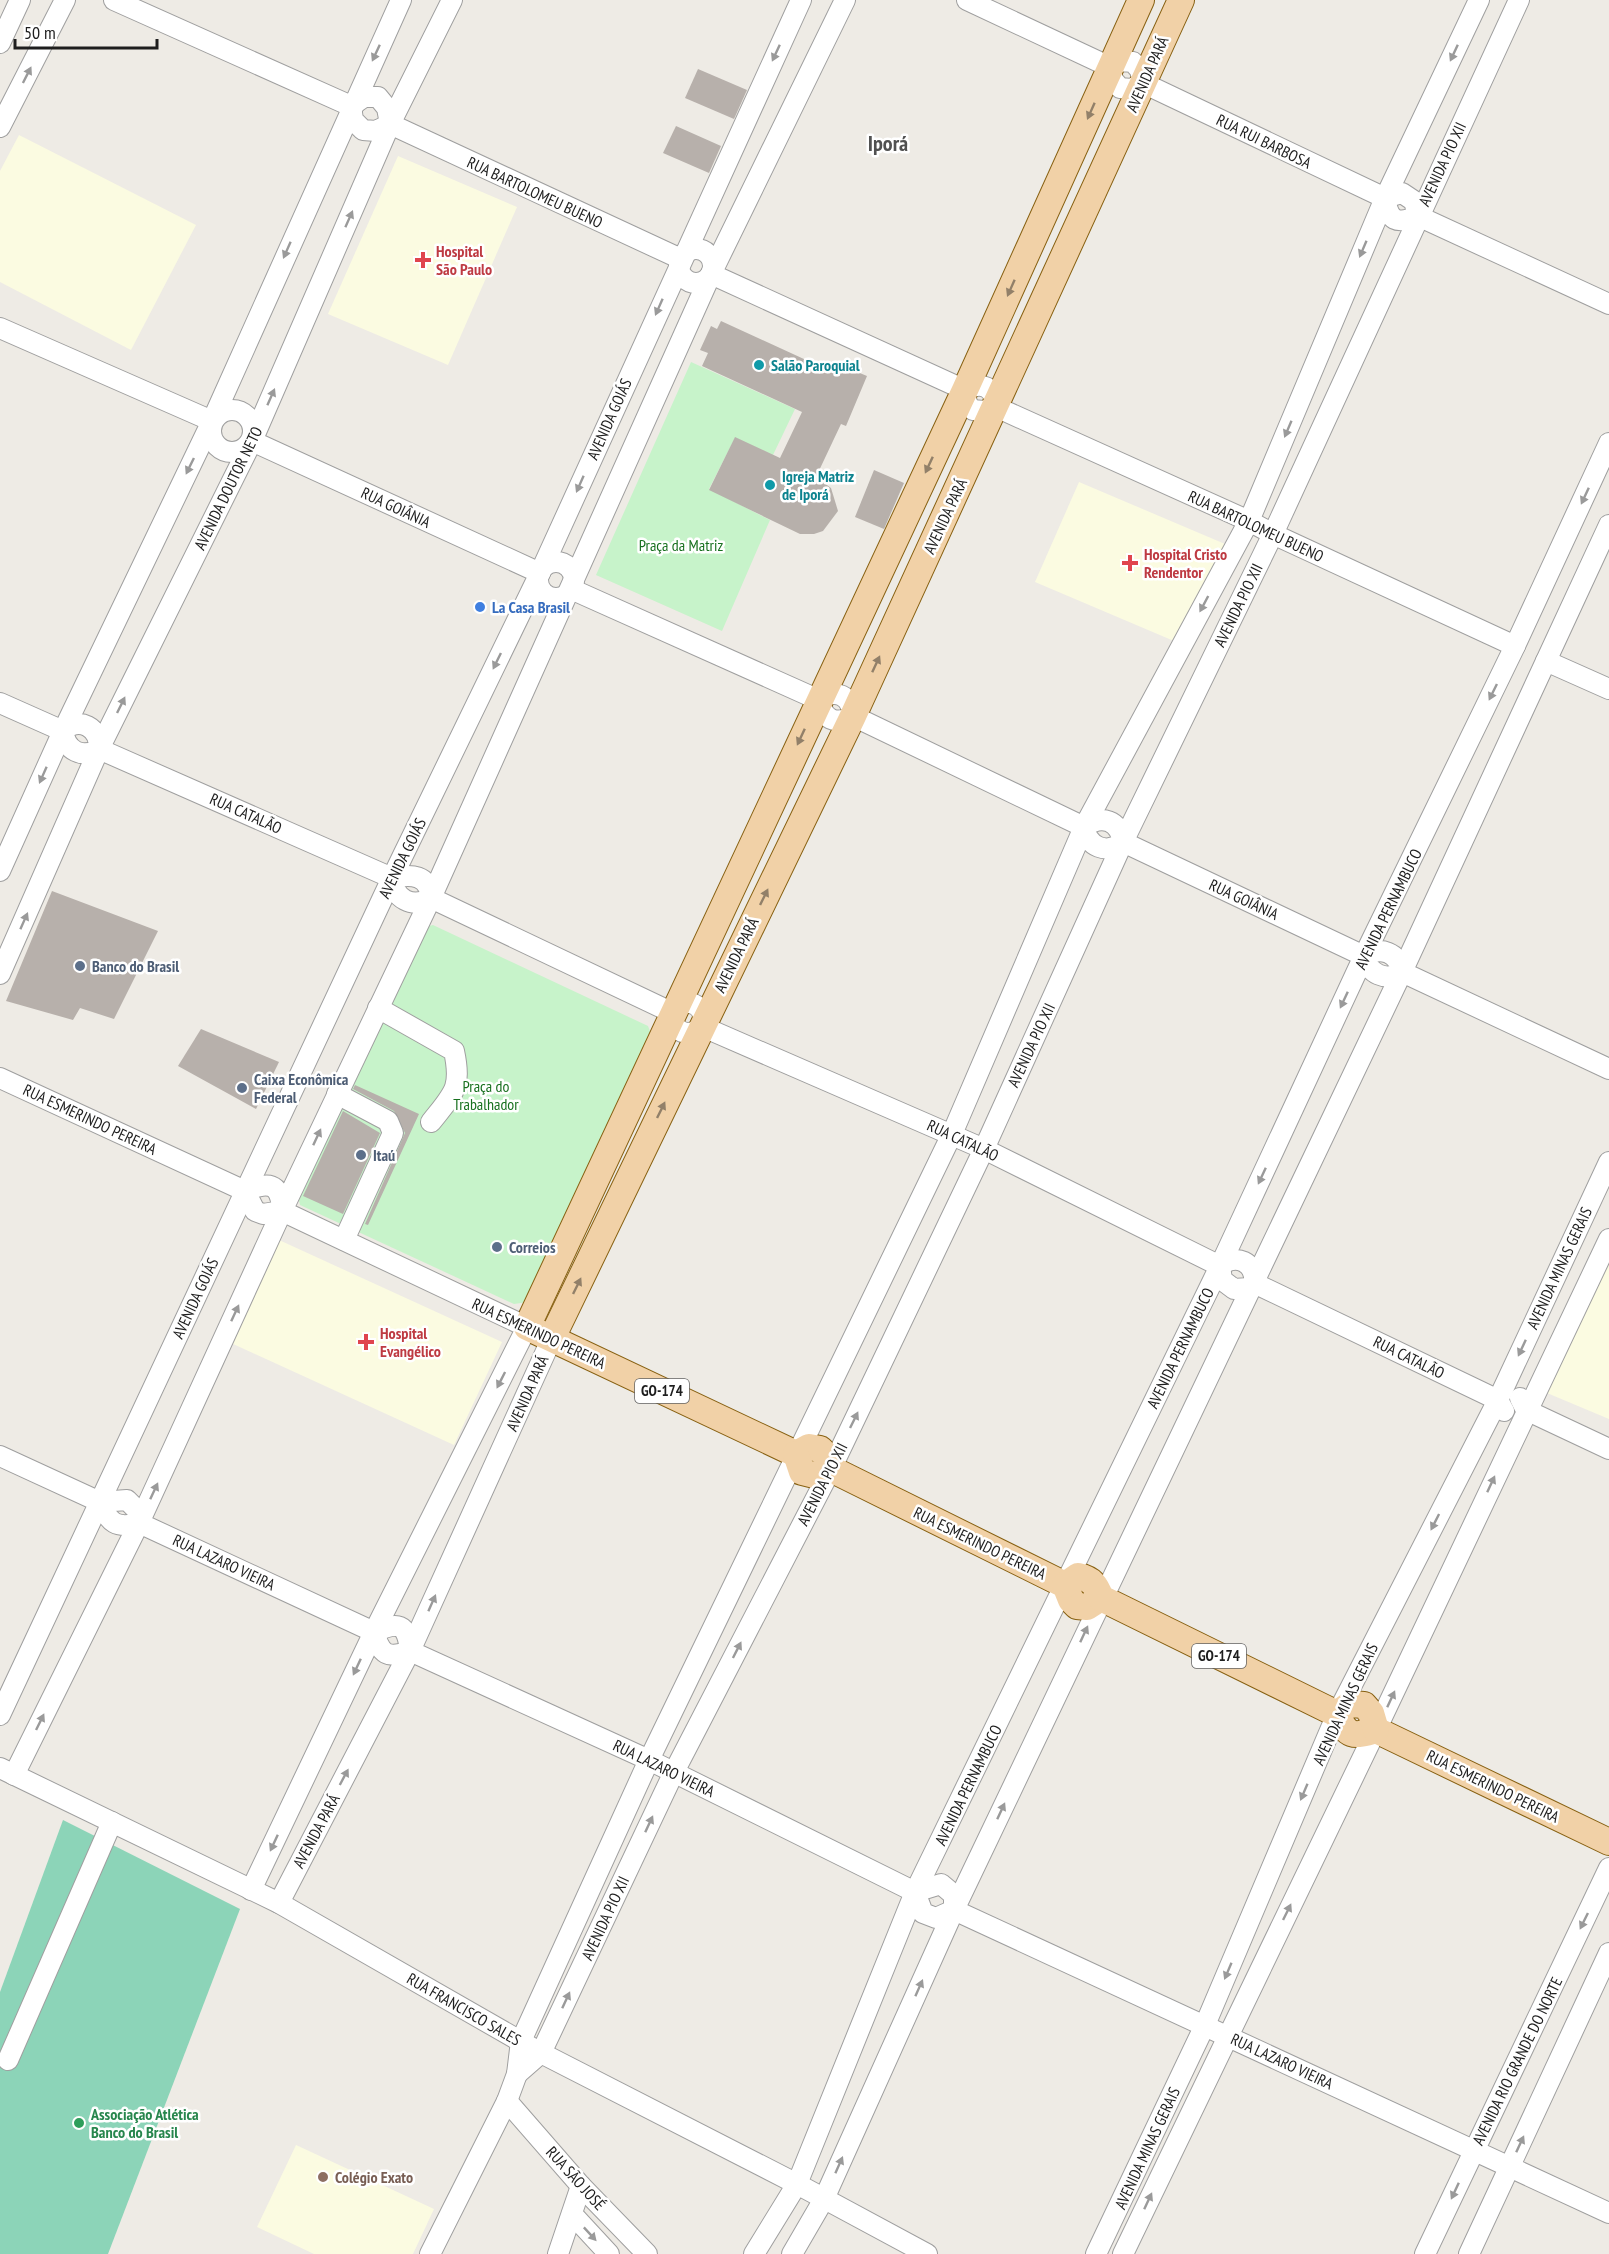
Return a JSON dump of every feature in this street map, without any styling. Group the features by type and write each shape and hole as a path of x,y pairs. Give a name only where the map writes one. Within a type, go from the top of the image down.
{"main road":[{"name":"AVENIDA PARÁ","path":"527,1327 964,390 1141,0"},
{"name":"AVENIDA PARÁ","path":"552,1338 853,716 1180,0"},
{"name":"RUA ESMERINDO PEREIRA","path":"527,1327 796,1454 809,1448 820,1449 826,1455 831,1469 1065,1585 1071,1600 1077,1606 1087,1607 1101,1598"},
{"name":"GO-174","path":"1101,1598 1337,1714"},
{"path":"1337,1714 1350,1704 1364,1705 1371,1713 1376,1730"},
{"name":"RUA ESMERINDO PEREIRA","path":"1376,1730 1609,1842"}],"street":[{"path":"0,43 20,0"},
{"path":"0,128 65,0"},
{"path":"114,0 351,106"},
{"path":"0,871 63,731 212,421 351,106 401,0"},
{"name":"AVENIDA DOUTOR NETO","path":"0,974 99,749 252,441 390,124 452,0"},
{"name":"AVENIDA GOIÁS","path":"0,1715 392,878 540,573 681,259 801,0"},
{"path":"7,1772 139,1523 282,1211 431,898 711,274 845,0"},
{"name":"RUA RUI BARBOSA","path":"967,0 1110,67 1113,80 1120,88 1131,89 1143,83 1384,198"},
{"name":"AVENIDA PIO XII","path":"430,2254 507,2101 517,2074 521,2041 649,1760 952,1134 1084,827 1249,521 1384,198 1479,0"},
{"name":"AVENIDA PIO XII","path":"517,2074 541,2053 674,1772 831,1469 984,1149 1123,842 1273,534 1519,0"},
{"path":"364,97 378,98 387,108 390,124 376,131 363,130 353,120 351,106 364,97"},
{"name":"RUA BARTOLOMEU BUENO","path":"390,124 681,259"},
{"path":"1384,198 1388,215 1393,219 1405,221 1418,216 1609,304"},
{"path":"681,259 693,250 703,251 711,259 711,274"},
{"path":"711,274 964,390 976,384 986,386 992,391 996,407"},
{"path":"0,328 212,421"},
{"name":"RUA BARTOLOMEU BUENO","path":"996,407 1249,521 1515,646"},
{"path":"231,410 245,414 253,426 252,441 241,450 227,450 220,447 212,435 212,421 217,415 231,410"},
{"name":"RUA GOIÂNIA","path":"252,441 540,573"},
{"name":"AVENIDA PERNAMBUCO","path":"754,2254 796,2184 915,1892 1220,1266 1364,956 1515,646 1609,443"},
{"path":"792,2254 824,2199 954,1910 1101,1598 1402,972 1609,525"},
{"path":"540,573 548,565 564,565 574,578 571,589"},
{"path":"571,589 819,700 827,694 837,693 846,697 852,706 853,716 1084,827"},
{"path":"1515,646 1527,638 1536,638 1544,643 1546,661"},
{"path":"1546,661 1609,689"},
{"path":"0,703 63,731"},
{"path":"63,731 74,724 88,726 98,735 99,749"},
{"name":"RUA CATALÃO","path":"99,749 392,878"},
{"name":"RUA GOIÂNIA","path":"1084,827 1093,820 1104,819 1114,823 1121,831 1123,842 1364,956 1376,951 1388,952 1398,960 1402,972 1609,1069"},
{"path":"392,878 395,891 405,900 418,903 431,898 673,1013 685,1003 694,1004 702,1011 701,1026"},
{"path":"378,1008 454,1050 459,1074 453,1094 431,1122"},
{"name":"RUA CATALÃO","path":"701,1026 952,1134 1220,1266"},
{"name":"RUA ESMERINDO PEREIRA","path":"0,1078 245,1191 255,1211 264,1214 282,1211 527,1327"},
{"path":"337,1094 388,1121 393,1133 344,1240"},
{"name":"AVENIDA MINAS GERAIS","path":"1096,2254 1205,2025 1337,1714 1498,1400 1609,1162"},
{"path":"245,1191 262,1184 272,1186 278,1191 282,1211"},
{"name":"AVENIDA MINAS GERAIS","path":"1123,2254 1226,2035 1376,1730 1609,1239"},
{"path":"1220,1266 1231,1259 1244,1261 1253,1270 1254,1283"},
{"name":"RUA CATALÃO","path":"1254,1283 1498,1400 1504,1411 1509,1414 1515,1415 1526,1410 1609,1449"},
{"name":"AVENIDA PARÁ","path":"251,1890 374,1632 527,1327"},
{"name":"AVENIDA PARÁ","path":"279,1903 410,1651 552,1338"},
{"path":"0,1456 100,1502"},
{"name":"RUA LAZARO VIEIRA","path":"100,1502 106,1518 115,1526 124,1527 139,1523 374,1632"},
{"path":"374,1632 392,1624 401,1626 409,1636 410,1651"},
{"name":"RUA LAZARO VIEIRA","path":"410,1651 649,1760 915,1892"},
{"name":"RUA FRANCISCO SALES","path":"7,1772 279,1903 541,2053 927,2254"},
{"path":"8,2060 112,1822"},
{"name":"AVENIDA RIO GRANDE DO NORTE","path":"1425,2254 1609,1868"},
{"path":"941,1884 954,1895 954,1910 936,1918 923,1913 915,1892 941,1884"},
{"name":"RUA LAZARO VIEIRA","path":"954,1910 1205,2025 1509,2169 1609,2213"},
{"path":"1468,2254 1609,1953"},
{"name":"RUA SÃO JOSÉ","path":"507,2101 581,2186 646,2254"},
{"path":"558,2254 581,2186"},
{"name":"RUA SÃO JOSÉ","path":"572,2214 609,2254"}],"shaded area":[{"path":"19,135 196,225 131,350 0,282 0,171"},
{"name":"Hospital São Paulo","path":"398,156 517,207 448,365 328,314"},
{"name":"Hospital Cristo Rendentor","path":"1079,482 1225,544 1181,644 1035,582"},
{"name":"Hospital Evangélico","path":"279,1240 502,1342 454,1445 231,1343"},
{"path":"1609,1262 1609,1419 1547,1393"},
{"name":"Colégio Exato","path":"296,2145 434,2209 413,2254 314,2254 257,2227"}],"green space":[{"name":"Praça da Matriz","path":"691,362 795,409 773,455 735,438 709,489 770,520 722,631 596,575"},
{"name":"Praça do Trabalhador","path":"433,925 648,1026 653,1039 528,1302 514,1304 300,1205 299,1200 425,927"},
{"name":"Associação Atlética Banco do Brasil","path":"63,1820 240,1909 108,2254 0,2254 0,1992"}],"building":[{"path":"698,69 747,90 734,119 685,98"},
{"path":"676,126 721,146 709,173 663,153"},
{"path":"721,321 830,371 833,362 867,376 846,426 841,424 816,477 831,488 838,511 823,531 814,534 800,534 709,490 735,437 780,458 802,412 702,366 708,353 700,350 711,326 717,329"},
{"path":"874,470 904,483 884,529 855,517"},
{"name":"Banco do Brasil","path":"52,891 158,931 114,1019 80,1008 73,1020 6,1001"},
{"name":"Caixa Econômica Federal","path":"201,1029 279,1062 256,1109 178,1066"},
{"path":"355,1085 419,1114 368,1225 365,1224 405,1133 394,1111 353,1089"},
{"path":"343,1111 380,1133 343,1214 303,1196"}],"place":[{"name":"Hospital São Paulo","path":"423,260"},
{"name":"Salão Paroquial","path":"759,365"},
{"name":"Igreja Matriz de Iporá","path":"770,485"},
{"name":"Hospital Cristo Rendentor","path":"1130,563"},
{"name":"La Casa Brasil","path":"480,607"},
{"name":"Banco do Brasil","path":"80,966"},
{"name":"Caixa Econômica Federal","path":"242,1088"},
{"name":"Itaú","path":"361,1155"},
{"name":"Correios","path":"497,1247"},
{"name":"Hospital Evangélico","path":"366,1342"},
{"name":"Associação Atlética Banco do Brasil","path":"79,2123"},
{"name":"Colégio Exato","path":"323,2177"}],"district":[{"name":"Iporá","path":"888,143"}]}
